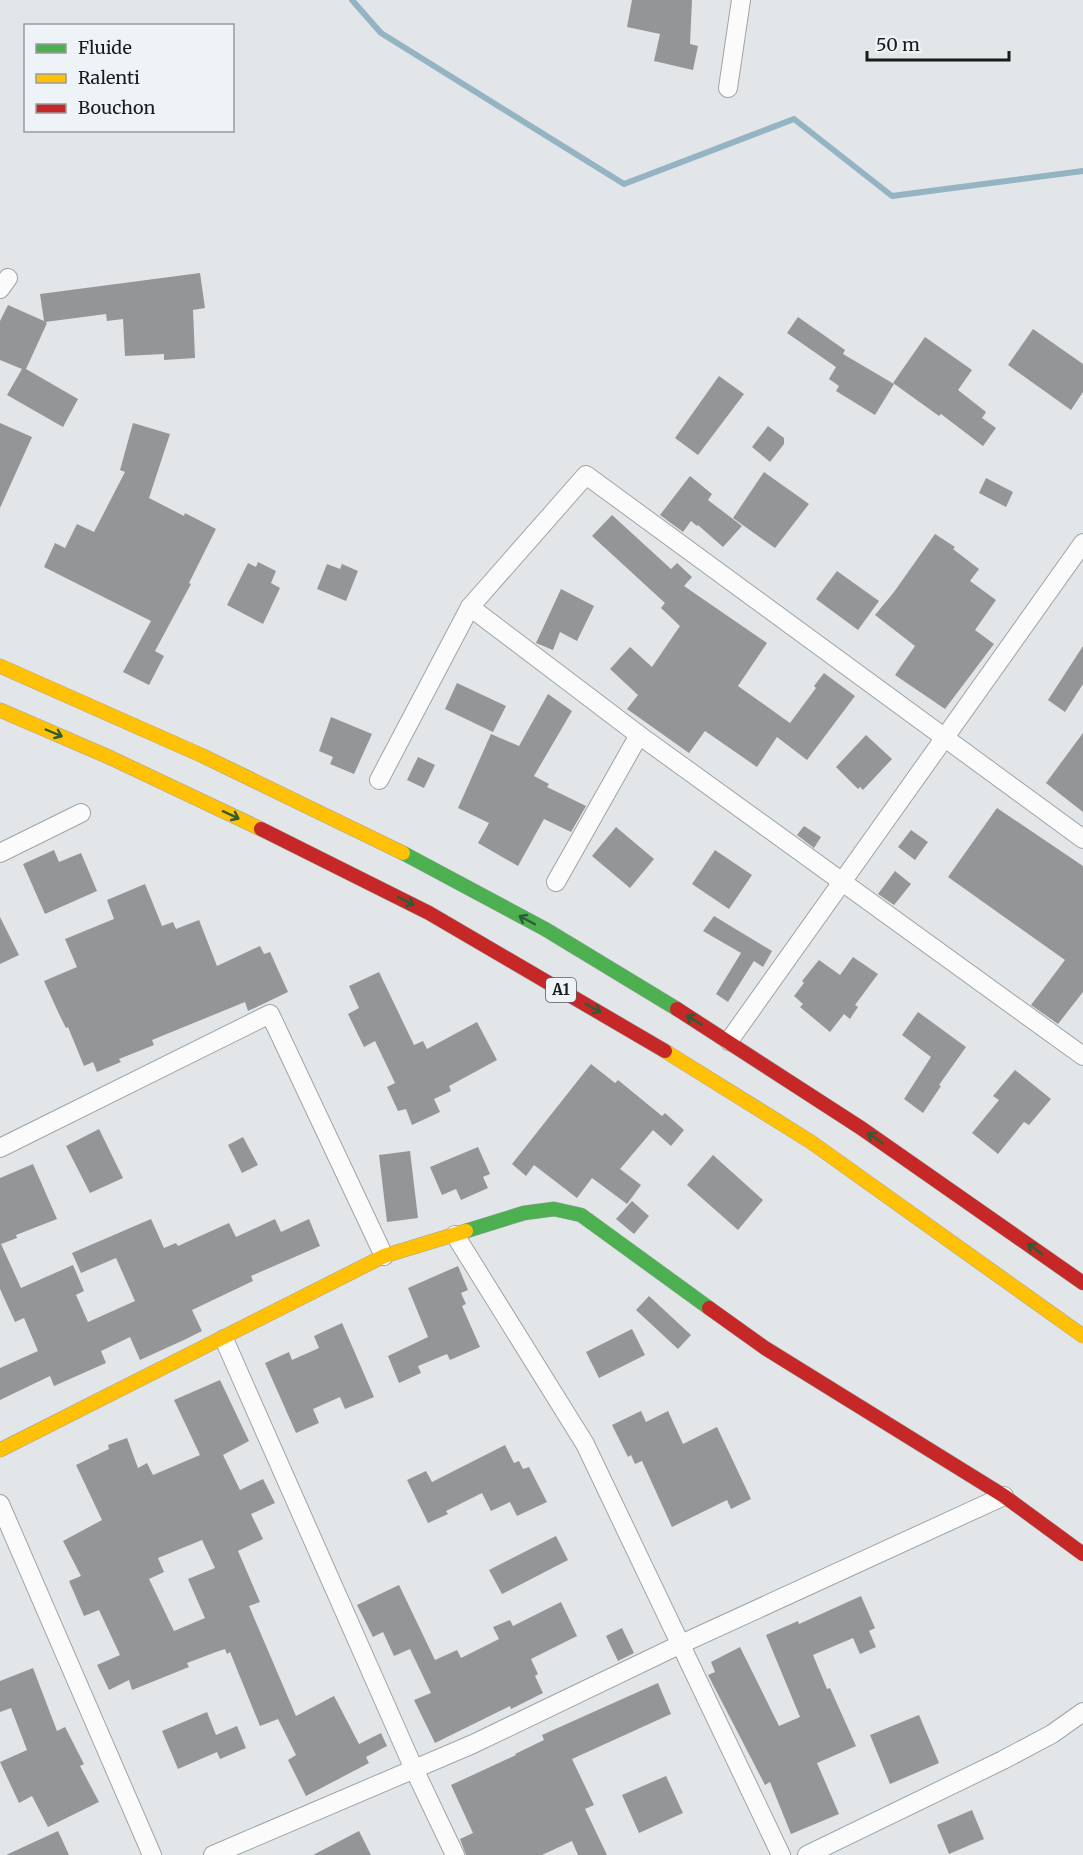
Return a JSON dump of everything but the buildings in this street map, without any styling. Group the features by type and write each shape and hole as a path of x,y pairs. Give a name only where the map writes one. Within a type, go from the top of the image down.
{"main road":[{"path":"0,666 102,710 357,829 534,923 729,1041 934,1176 1083,1283"},
{"name":"A1","path":"0,710 111,758 333,864 429,913 706,1075 811,1142 1083,1336"},
{"path":"0,1450 224,1339 384,1256 524,1213 555,1209 581,1215 765,1348 1004,1496 1083,1554"}],"street":[{"path":"728,88 741,0"},
{"path":"379,780 470,607 586,475 1083,839"},
{"path":"729,1041 1083,543"},
{"path":"470,607 639,735 1083,1056"},
{"path":"556,882 639,735"},
{"path":"0,853 81,813"},
{"path":"0,1148 270,1014 384,1256"},
{"path":"455,1235 585,1444 781,1855"},
{"path":"224,1339 414,1769 455,1855"},
{"path":"213,1855 473,1743 679,1645 1004,1496"},
{"path":"0,1504 152,1855"},
{"path":"807,1855 1003,1761 1053,1734 1083,1712"}],"waterway":[{"path":"352,0 381,33 624,184 794,119 892,196 1083,171"}],"traffic: fast":[{"path":"403,853 545,929 677,1009"},
{"path":"466,1231 524,1213 554,1209 581,1215 709,1308"}],"traffic: slow":[{"path":"0,666 203,756 403,853"},
{"path":"0,710 111,758 261,829"},
{"path":"665,1051 811,1142 1083,1336"},
{"path":"0,1450 384,1256 466,1231"}],"traffic: jam":[{"path":"261,829 429,913 665,1051"},
{"path":"677,1009 861,1128 1083,1283"},
{"path":"709,1308 765,1348 1004,1496 1083,1554"}]}
